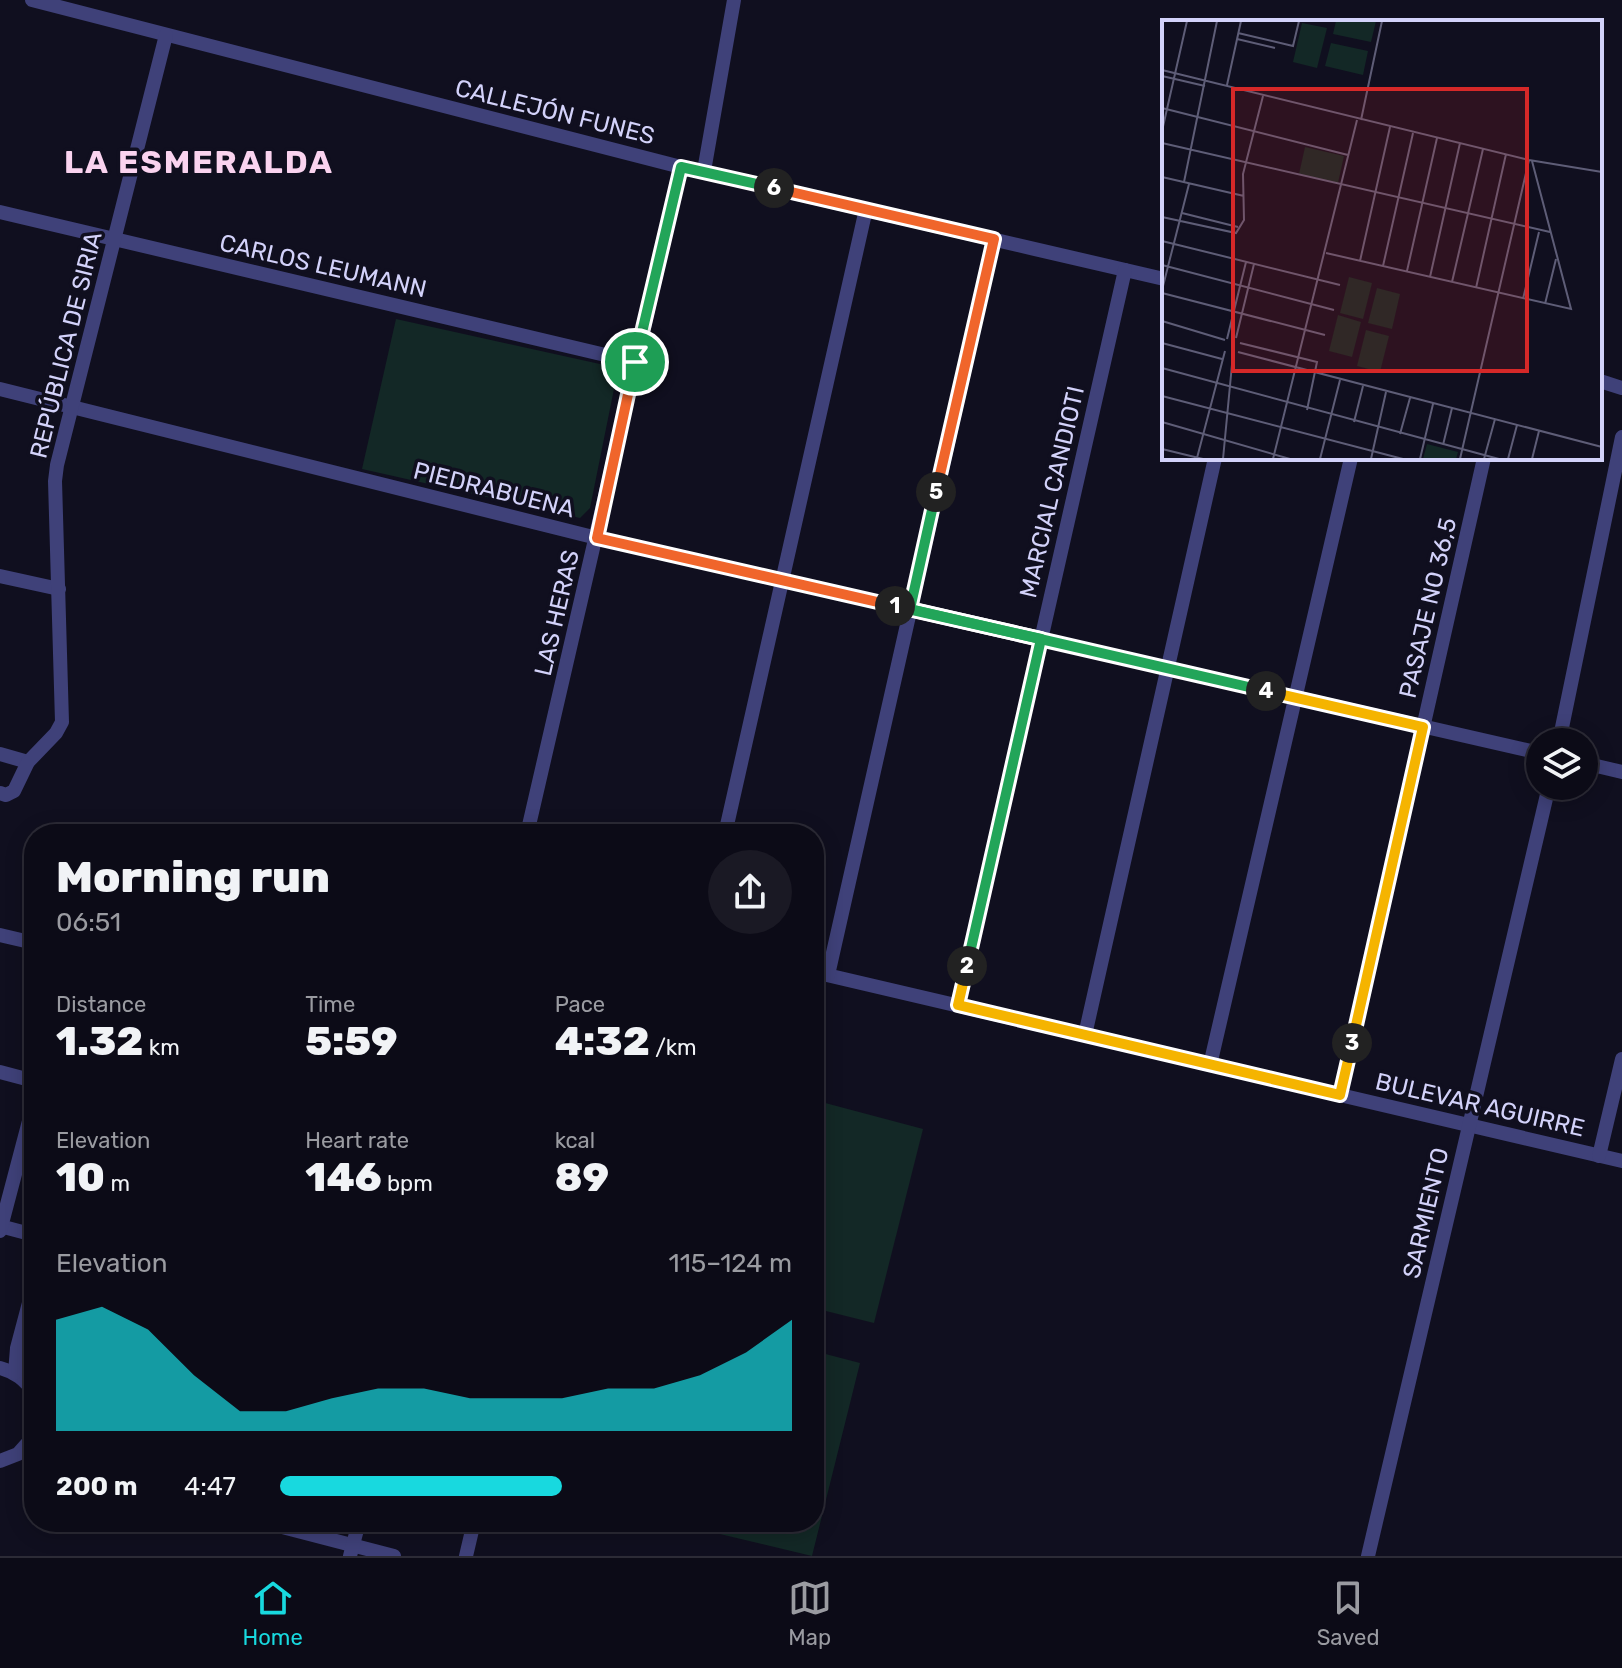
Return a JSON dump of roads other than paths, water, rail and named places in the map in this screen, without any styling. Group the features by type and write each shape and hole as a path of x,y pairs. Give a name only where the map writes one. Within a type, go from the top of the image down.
{"street":[{"name":"CALLEJÓN FUNES","path":"32,0 681,167 1162,279"},
{"path":"704,171 734,0"},
{"name":"REPÚBLICA DE SIRIA","path":"3,794 14,791 28,762 56,733 62,722 55,481 166,35"},
{"name":"LAS HERAS","path":"529,824 681,167"},
{"path":"727,824 866,209"},
{"name":"CARLOS LEUMANN","path":"0,212 635,362"},
{"path":"824,961 910,609 994,239"},
{"name":"MARCIAL CANDIOTI","path":"958,1005 1125,270"},
{"path":"1602,382 1622,388"},
{"name":"PIEDRABUENA","path":"0,389 597,538 1526,750"},
{"path":"1562,728 1622,437"},
{"path":"1085,1035 1215,460"},
{"path":"1210,1065 1351,460"},
{"name":"PASAJE NO 36,5","path":"1340,1095 1484,460"},
{"path":"0,576 59,589"},
{"path":"0,754 28,762"},
{"path":"1598,766 1622,772"},
{"name":"SARMIENTO","path":"1368,1556 1546,800"},
{"path":"0,935 24,941"},
{"name":"BULEVAR AGUIRRE","path":"824,974 1622,1161"},
{"path":"1599,1156 1622,1059"},
{"path":"0,1072 24,1078"},
{"path":"24,1139 0,1228 24,1233"},
{"path":"7,1370 24,1322"},
{"path":"0,1461 24,1450"},
{"path":"293,1532 351,1551 394,1556"},
{"path":"466,1556 472,1532"}],"district":[{"name":"LA ESMERALDA","path":"199,162"}]}
